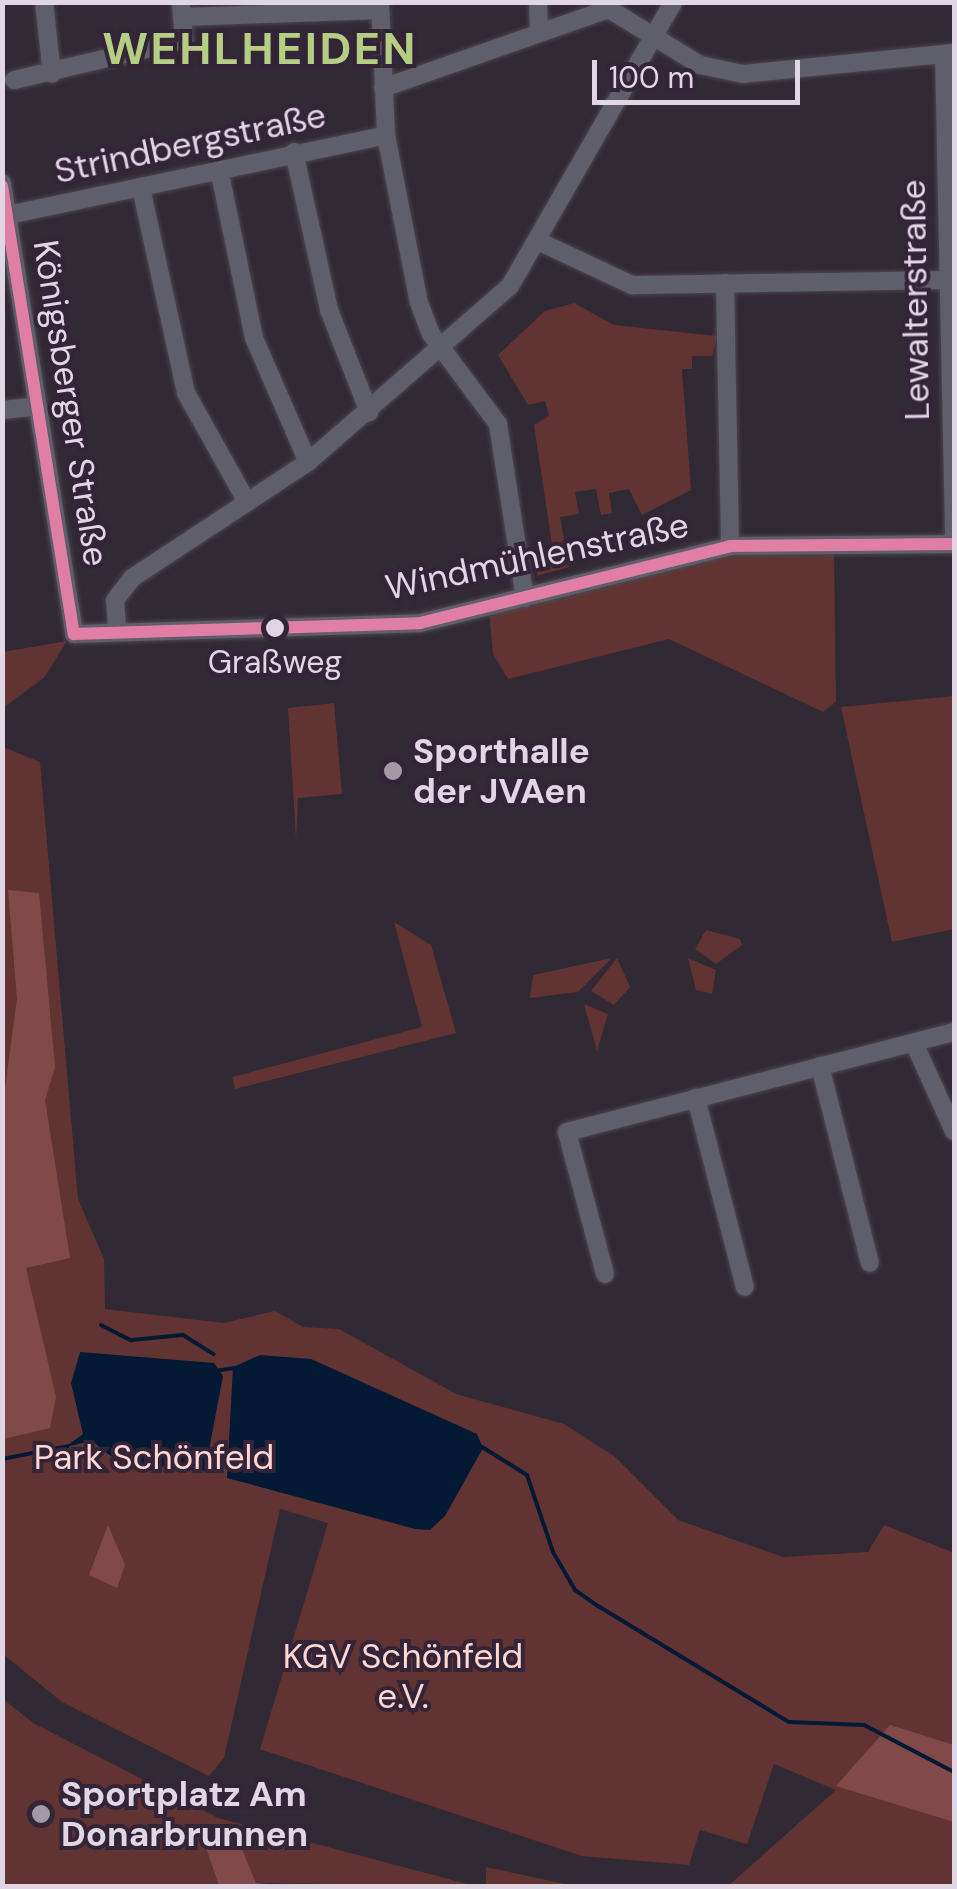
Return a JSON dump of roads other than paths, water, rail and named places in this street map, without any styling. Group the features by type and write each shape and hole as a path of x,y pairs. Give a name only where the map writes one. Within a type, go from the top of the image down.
{"street":[{"path":"44,2 52,74"},
{"path":"538,2 539,30"},
{"path":"117,627 115,600 132,578 308,462 370,412 510,286 540,242 674,2"},
{"path":"14,80 184,40 182,10 380,6 386,135 420,303 442,347 498,424 525,598"},
{"path":"382,88 610,6 700,64 743,74 949,53"},
{"name":"Lewalterstraße","path":"949,53 954,544"},
{"name":"Strindbergstraße","path":"8,215 386,135"},
{"path":"294,152 330,310 370,412"},
{"path":"219,169 254,338 308,462"},
{"name":"Königsberger Straße","path":"2,183 74,634"},
{"path":"141,188 186,392 247,502"},
{"path":"540,242 632,285 951,281"},
{"path":"726,283 730,546"},
{"path":"2,410 38,406"},
{"name":"Windmühlenstraße","path":"74,634 117,627 420,622 730,546 954,544"},
{"path":"604,1274 567,1132 954,1032"},
{"path":"914,1042 954,1131"},
{"path":"820,1066 870,1262"},
{"path":"696,1098 745,1287"}],"water":[{"path":"80,1352 214,1363 223,1376 205,1471 118,1462 92,1441 65,1447 83,1434 71,1383"},
{"path":"260,1355 311,1359 477,1434 483,1448 445,1516 430,1530 415,1529 227,1478 233,1367"}],"waterway":[{"path":"101,1325 131,1340 183,1335 214,1354"},
{"path":"215,1371 235,1368"},
{"path":"2,1459 68,1446"},
{"path":"482,1447 527,1475 553,1552 575,1590 598,1606 789,1722 864,1725 954,1772"}],"place":[{"name":"Graßweg","path":"275,628"},
{"name":"Sporthalle der JVAen","path":"393,771"},
{"name":"Sportplatz Am Donarbrunnen","path":"41,1814"}],"district":[{"name":"WEHLHEIDEN","path":"260,49"}],"park label":[{"name":"Park Schönfeld","path":"154,1457"},
{"name":"KGV Schönfeld e.V.","path":"403,1676"}]}
